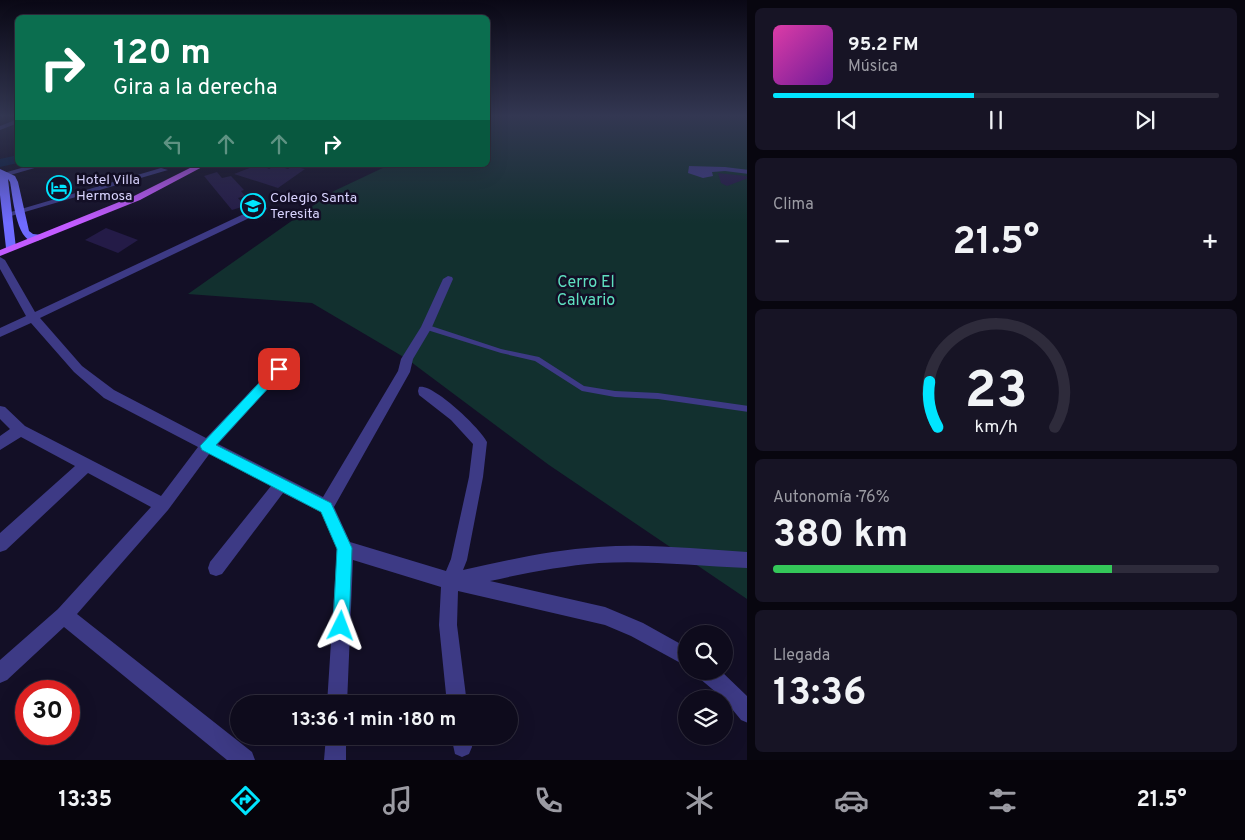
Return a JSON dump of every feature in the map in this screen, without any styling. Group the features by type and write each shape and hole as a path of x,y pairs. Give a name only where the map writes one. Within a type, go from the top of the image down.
{"main road":[{"path":"0,254 137,198 198,167"}],"street":[{"path":"2,174 32,167"},
{"path":"707,170 725,169 747,172"},
{"path":"8,214 164,170"},
{"path":"2,174 12,178 14,182 26,235 33,238 39,237"},
{"path":"2,174 12,248"},
{"path":"0,333 32,316 263,208"},
{"path":"0,260 32,316 78,369 109,394 326,507 344,548 337,695"},
{"path":"326,507 404,372 407,359 426,327 448,280"},
{"path":"0,673 64,615 163,506 206,446 291,356"},
{"path":"424,391 456,416 480,442 476,477 459,560 450,581 448,625 456,695"},
{"path":"0,411 20,430 163,506"},
{"path":"0,444 20,430"},
{"path":"0,544 86,466"},
{"path":"216,568 281,484"},
{"path":"344,548 450,581 605,616 637,629 678,652"},
{"path":"450,581 542,561 600,555 647,555 747,560"},
{"path":"64,615 244,760"},
{"path":"716,680 734,696 747,712"}],"lane":[{"path":"426,327 537,359 582,388 615,394 658,396 747,409"}],"green space":[{"name":"Cerro El Calvario","path":"490,151 747,151 747,599 549,465 407,359 312,303 188,294 334,191 385,167 490,167"}],"building":[{"path":"252,167 266,167 269,169 272,167 282,167 288,169 296,167 305,169 278,188 234,174"},
{"path":"217,172 222,178 231,176 244,190 241,191 245,196 238,198 245,206 232,210 204,176"},
{"path":"718,173 747,177 727,186 721,183"},
{"path":"106,228 138,240 118,253 85,240"}],"waterway":[{"path":"0,163 15,160"}],"place":[{"name":"Hotel Villa Hermosa","path":"59,188"},
{"name":"Colegio Santa Teresita","path":"253,206"}],"route":[{"path":"279,369 206,446 326,507 344,548 341,626"}]}
